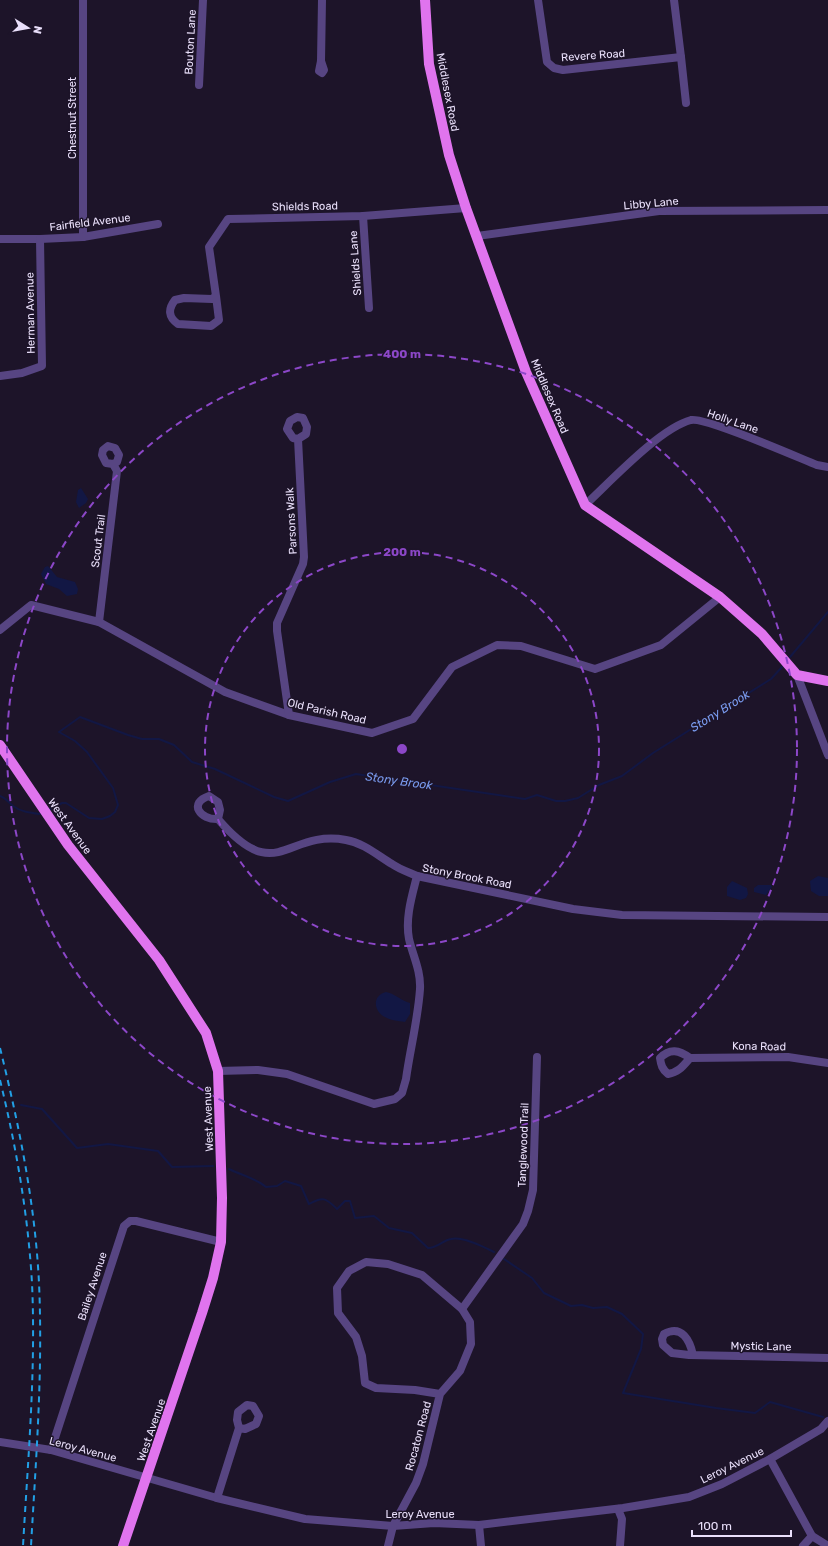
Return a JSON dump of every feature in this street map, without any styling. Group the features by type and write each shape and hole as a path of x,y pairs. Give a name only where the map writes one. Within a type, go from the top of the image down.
{"main road":[{"name":"Middlesex Road","path":"425,0 429,64 449,155 466,208 526,372 585,505"},
{"path":"585,505 720,596 762,634 796,675 828,681"},
{"name":"West Avenue","path":"0,745 68,845 159,960 188,1002 206,1032 218,1071 222,1198 221,1242 213,1278 124,1546"}],"street":[{"name":"Chestnut Street","path":"83,0 83,236"},
{"name":"Bouton Lane","path":"199,85 203,0"},
{"path":"321,61 322,0"},
{"name":"Revere Road","path":"538,0 547,62 554,68 563,70 681,57"},
{"path":"674,0 686,103"},
{"name":"Shields Road","path":"216,296 212,299 184,298 175,300 169,310 170,316 178,324 211,326 219,320 216,296 209,247 228,219 363,216 466,208"},
{"name":"Libby Lane","path":"477,236 658,211 828,210"},
{"name":"Shields Lane","path":"363,216 369,308"},
{"name":"Fairfield Avenue","path":"0,239 40,239 83,236 158,224"},
{"name":"Herman Avenue","path":"0,376 22,373 42,366 40,239"},
{"name":"Holly Lane","path":"585,505 667,431 693,420 726,428 817,465 828,467"},
{"name":"Parsons Walk","path":"289,715 277,623 303,564 304,557 298,439"},
{"name":"Scout Trail","path":"98,622 117,472 113,464"},
{"name":"Old Parish Road","path":"0,630 31,605 98,622 225,692 289,715 372,733 413,719 452,667 497,645 521,646 595,669 661,645 720,596"},
{"path":"796,675 828,755"},
{"path":"218,819 242,844 258,852 268,854 286,851 322,840 346,840 359,844 392,865 417,876"},
{"name":"Stony Brook Road","path":"218,1071 258,1070 287,1074 374,1104 395,1099 402,1093 406,1079 420,989 419,971 409,938 408,924 409,909 417,876 543,903 615,914 828,916"},
{"name":"Tanglewood Trail","path":"462,1309 523,1224 528,1211 533,1190 537,1057"},
{"name":"Kona Road","path":"690,1058 788,1057 828,1063"},
{"name":"Bailey Avenue","path":"51,1450 124,1226 130,1222 136,1221 221,1242"},
{"name":"Rocaton Road","path":"388,1546 393,1526 416,1484 423,1464 440,1394 460,1371 471,1344 470,1322 462,1309 422,1275 388,1264 366,1262 349,1271 337,1288 338,1313 356,1337 362,1356 365,1383 376,1388 415,1390 440,1394"},
{"name":"Mystic Lane","path":"693,1356 828,1358"},
{"name":"Leroy Avenue","path":"0,1442 51,1450 217,1498 305,1519 393,1526 434,1523 479,1525 618,1509 689,1497 722,1484 770,1459 821,1428 828,1421"},
{"path":"217,1498 239,1428"},
{"path":"770,1459 812,1536 828,1546"},
{"path":"618,1509 622,1519 620,1546"},
{"path":"479,1525 481,1546"},
{"path":"803,1546 812,1536"}],"shaded area":[{"path":"81,488 88,499 86,503 79,508 76,502 78,490"},
{"path":"48,566 57,577 75,582 78,589 77,594 67,596 59,589 46,584 41,574 45,567"},
{"path":"818,876 828,878 828,896 819,896 811,891 810,881"},
{"path":"732,881 747,888 748,894 746,898 740,900 727,896 727,887"},
{"path":"758,885 771,885 772,887 766,895 754,892 754,888"},
{"path":"386,992 410,1003 410,1014 405,1022 385,1017 377,1010 377,999"}],"waterway":[{"name":"Stony Brook","path":"790,657 828,612"},
{"name":"Stony Brook","path":"50,809 62,803 66,803 89,818 102,819 115,812 118,805 113,788 87,752 75,741 59,732 80,717 128,735 142,739 159,739 174,745 192,762 215,769 274,797 288,801 330,782 356,774 525,799 537,795 556,801 565,801 578,798 599,785 622,776 653,753 771,679 782,667"},
{"name":"Stony Brook","path":"0,796 19,810 40,814"},
{"path":"21,1105 42,1109 77,1148 108,1144 158,1151 172,1167 213,1166"},
{"path":"229,1169 253,1179 266,1187 277,1186 285,1181 301,1186 309,1204 324,1199 330,1202 337,1209 345,1201 350,1201 355,1218 374,1216 389,1228 412,1233 428,1248 435,1247 448,1240 456,1238 473,1242 494,1252"},
{"path":"504,1259 532,1278 544,1293 571,1306 582,1305 593,1308 607,1307 622,1314 643,1334 641,1349 623,1393 755,1413 770,1402 823,1417"}],"railway":[{"path":"0,1048 20,1135 30,1194 39,1283 40,1382 31,1546"},
{"path":"0,1080 20,1180 28,1231 32,1283 32,1381 23,1546"}]}
